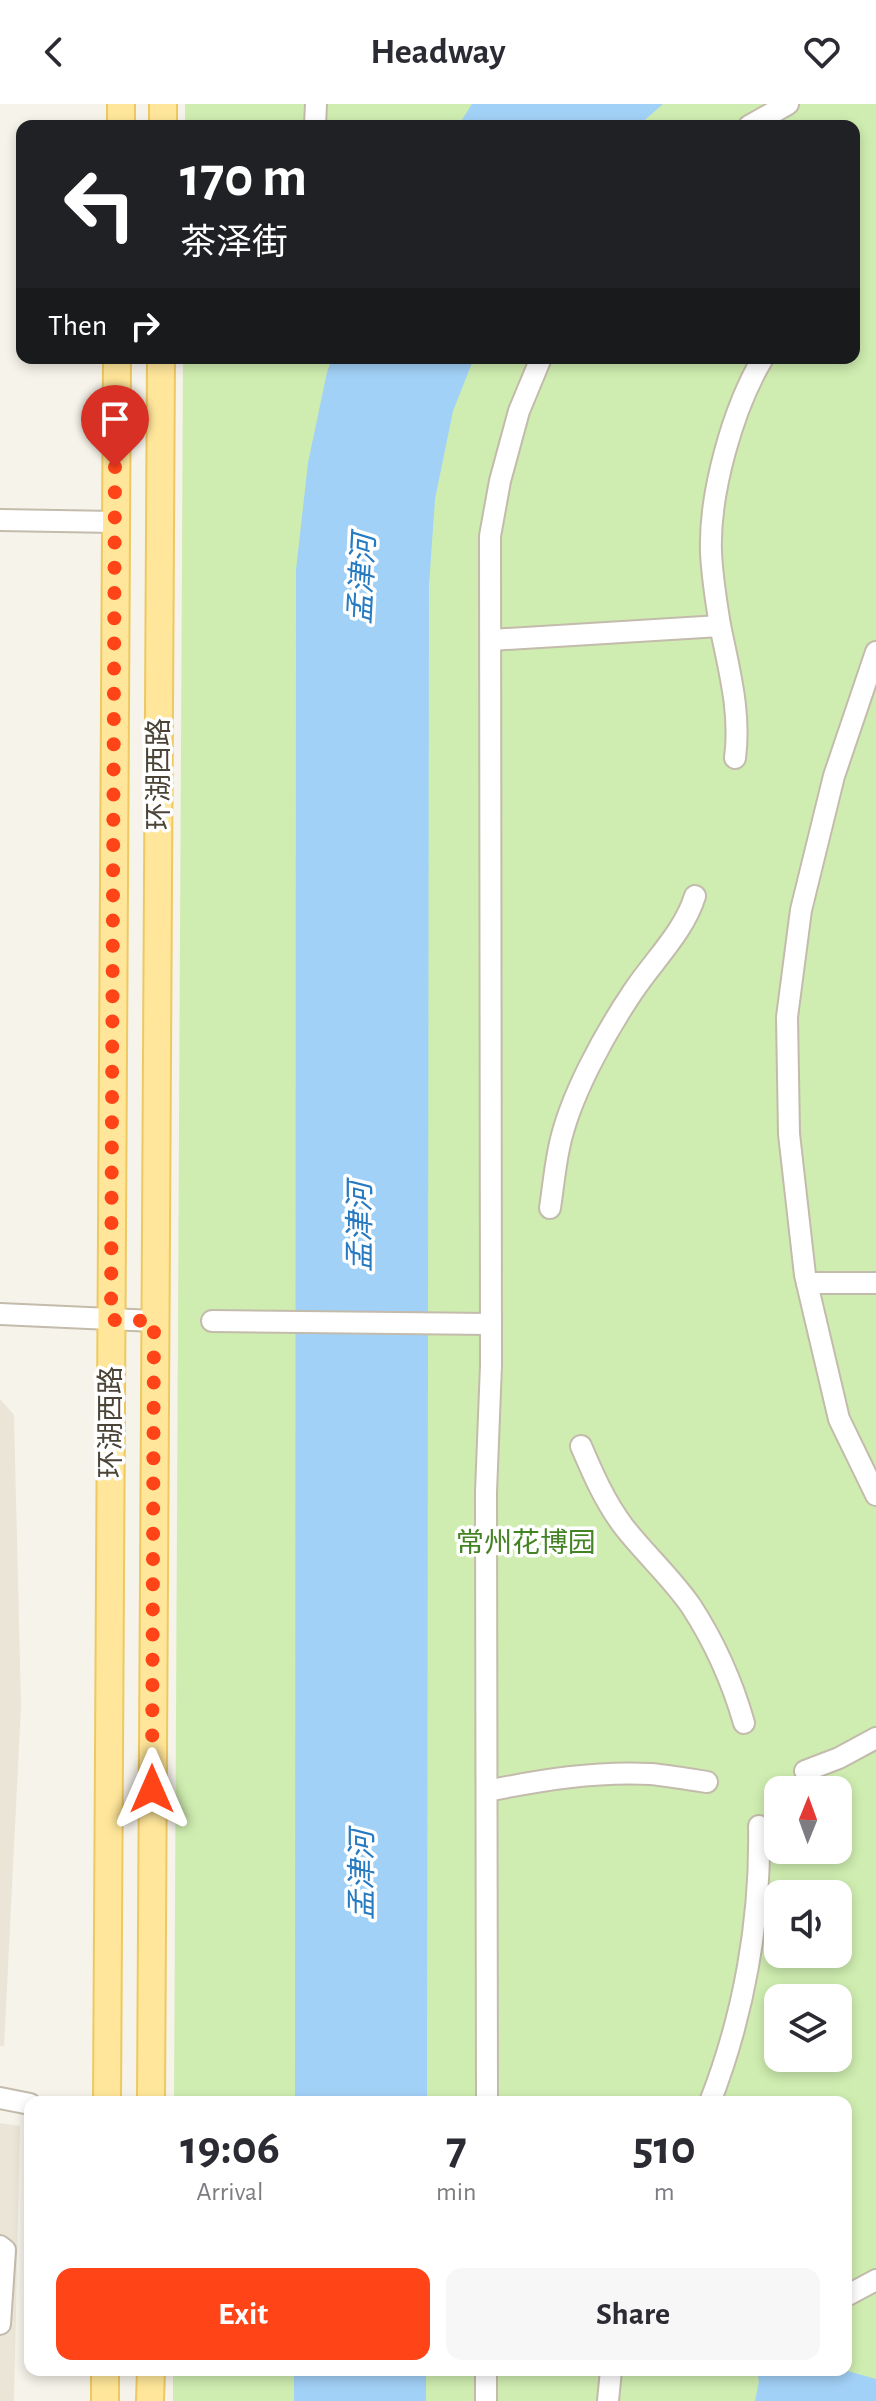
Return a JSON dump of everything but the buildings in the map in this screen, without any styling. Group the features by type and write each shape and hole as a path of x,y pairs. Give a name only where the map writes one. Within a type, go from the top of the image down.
{"main road":[{"name":"环湖西路","path":"107,2096 117,364"},
{"name":"环湖西路","path":"151,2096 161,364"},
{"path":"105,2376 105,2401"},
{"path":"150,2401 151,2376"}],"street":[{"path":"760,120 788,104"},
{"path":"487,2096 486,1492 482,1323 490,536 500,481 519,411 539,364"},
{"path":"735,758 739,733 736,699 720,626 711,549 714,508 734,420 746,385 759,364"},
{"path":"0,520 115,522"},
{"path":"491,640 720,626"},
{"path":"876,652 834,776 801,910 787,1017 789,1134 807,1283 839,1419 876,1495"},
{"path":"550,1208 559,1145 580,1087 613,1021 679,929 695,896"},
{"path":"807,1283 876,1283"},
{"path":"0,1314 154,1321"},
{"path":"212,1321 482,1323"},
{"path":"581,1446 599,1488 624,1526 667,1574 716,1648 744,1723"},
{"path":"805,1771 839,1758 876,1738"},
{"path":"487,1791 581,1776 649,1774 707,1782"},
{"path":"712,2096 727,2060 744,1983 760,1870 759,1826"},
{"path":"0,2098 24,2103"},
{"path":"0,2246 5,2250 0,2324"},
{"path":"852,2293 876,2280"},
{"path":"486,2376 486,2401"},
{"path":"608,2401 610,2376"}],"shaded area":[{"path":"0,1399 14,1415 21,1706 4,2046 0,2046"},
{"path":"0,2123 20,2126 14,2401 0,2401"}],"green space":[{"name":"常州花博园","path":"185,104 876,104 876,2401 173,2401 173,2376 852,2376 852,2096 174,2096 183,364 860,364 860,120 185,120"}],"water":[{"path":"472,104 663,104 645,120 462,120"},
{"name":"孟津河","path":"330,364 472,364 453,411 435,499 429,586 427,2096 295,2096 296,570 308,463"},
{"path":"852,2372 876,2379 876,2401 755,2401 758,2376 852,2376"},
{"path":"294,2376 426,2376 426,2401 294,2401"}],"route":[{"path":"115,467 111,1320 154,1321 152,1789"}]}
